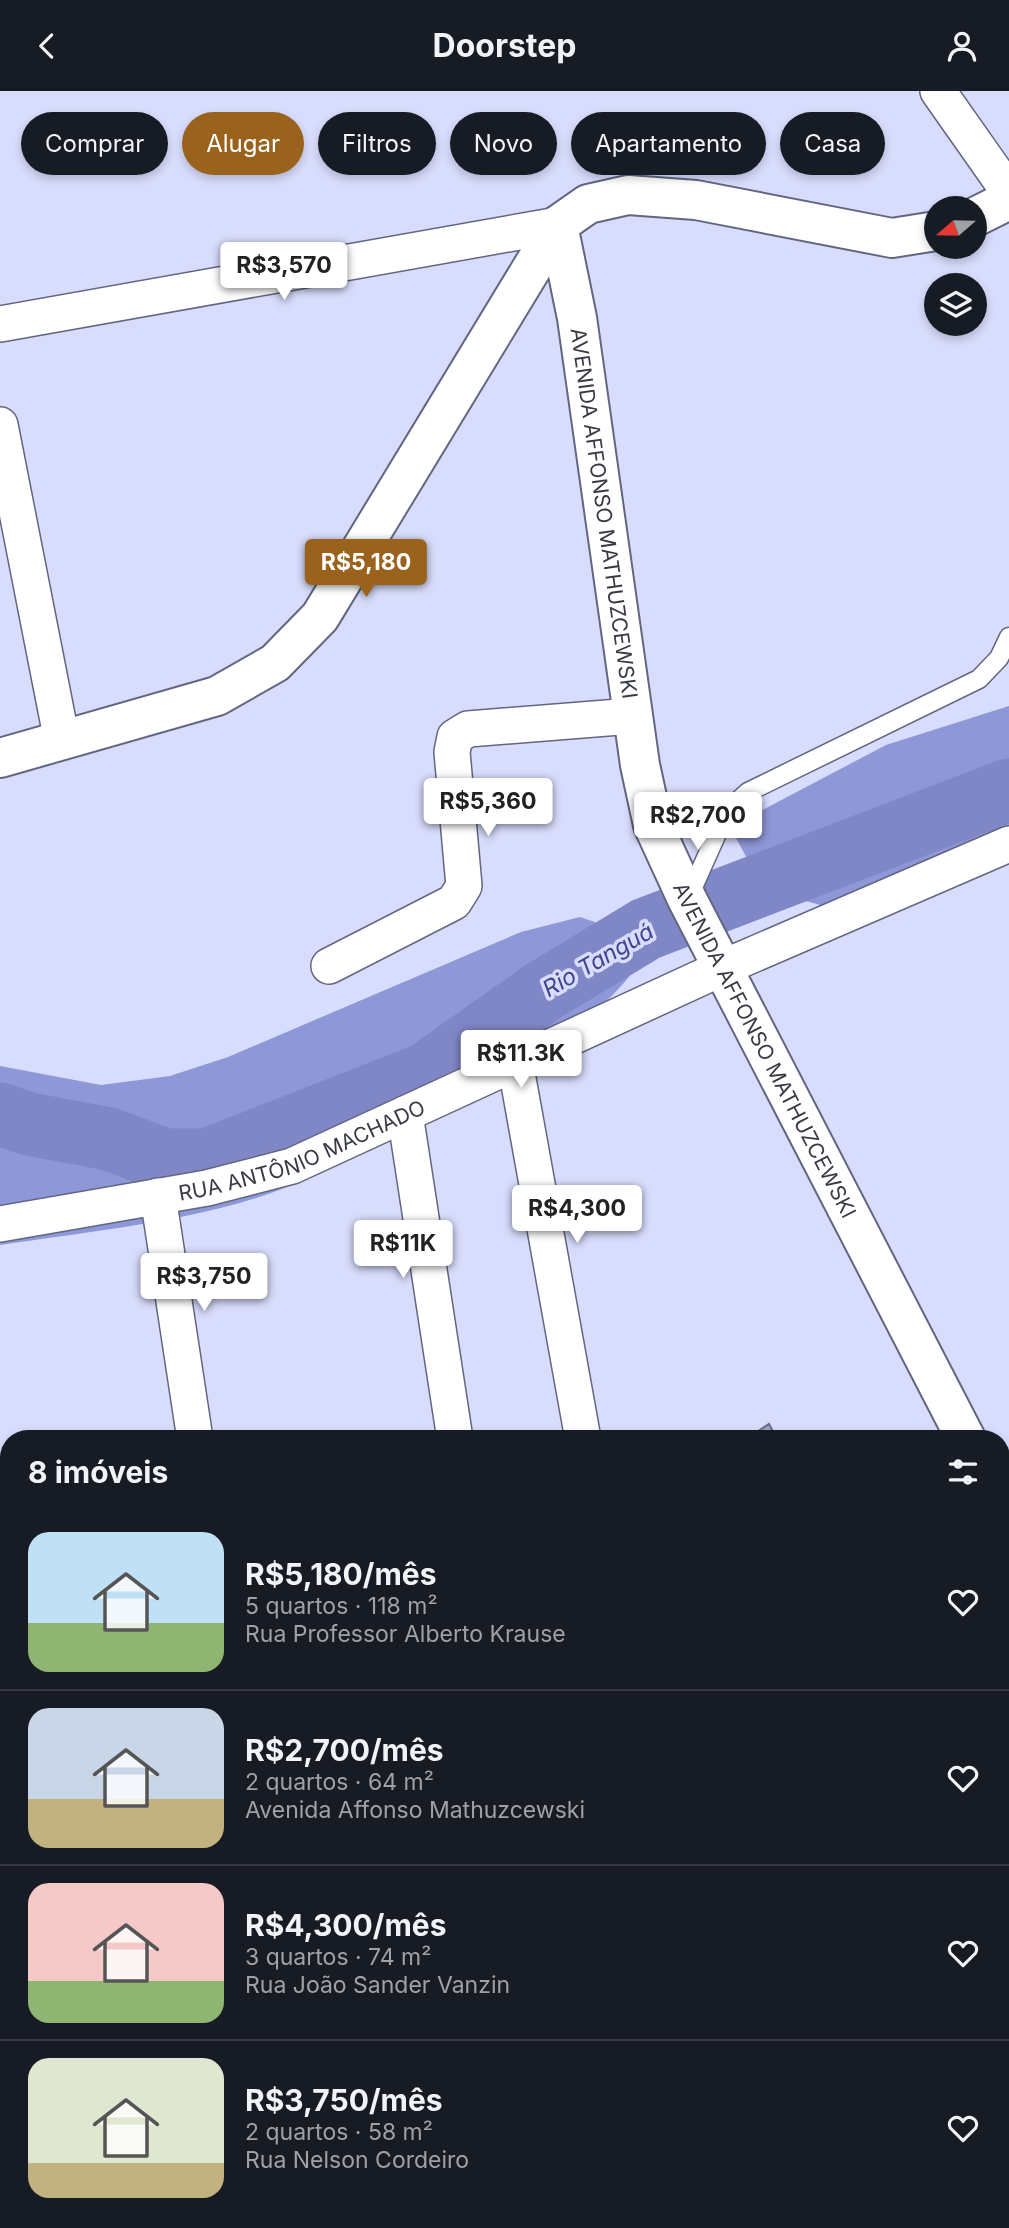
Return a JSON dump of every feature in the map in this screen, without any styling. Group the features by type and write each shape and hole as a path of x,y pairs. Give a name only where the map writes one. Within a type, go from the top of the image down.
{"street":[{"path":"938,91 1009,192"},
{"path":"0,758 217,695 275,663 320,617 558,225 588,204 628,195 696,200 892,238 924,233"},
{"path":"987,211 1009,200"},
{"path":"0,324 558,225"},
{"name":"AVENIDA AFFONSO MATHUZCEWSKI","path":"558,225 577,318 632,716 653,825 722,968 961,1430"},
{"path":"0,425 62,741"},
{"path":"329,966 454,902 464,886 452,752 455,737 468,729 632,716"},
{"name":"RUA ANTÔNIO MACHADO","path":"0,1224 208,1188 292,1166 722,968 1006,852"},
{"path":"515,1062 581,1430"},
{"path":"405,1114 454,1430"},
{"path":"158,1196 194,1430"}],"lane":[{"path":"687,899 727,811 748,792 979,679 999,658 1009,637"}],"shaded area":[{"path":"1009,706 1009,831 835,909 784,895 755,873 730,827 886,745"},
{"path":"580,917 633,935 635,969 620,987 605,1003 570,1031 400,1132 303,1181 236,1204 148,1223 0,1245 0,1066 101,1085 170,1076 228,1057 521,932"}],"building":[{"path":"769,1424 772,1430 760,1430"}],"waterway":[{"name":"Rio Tanguá","path":"0,1114 29,1124 109,1139 165,1160 207,1160 426,1074 542,992 646,929 1009,790"}]}
